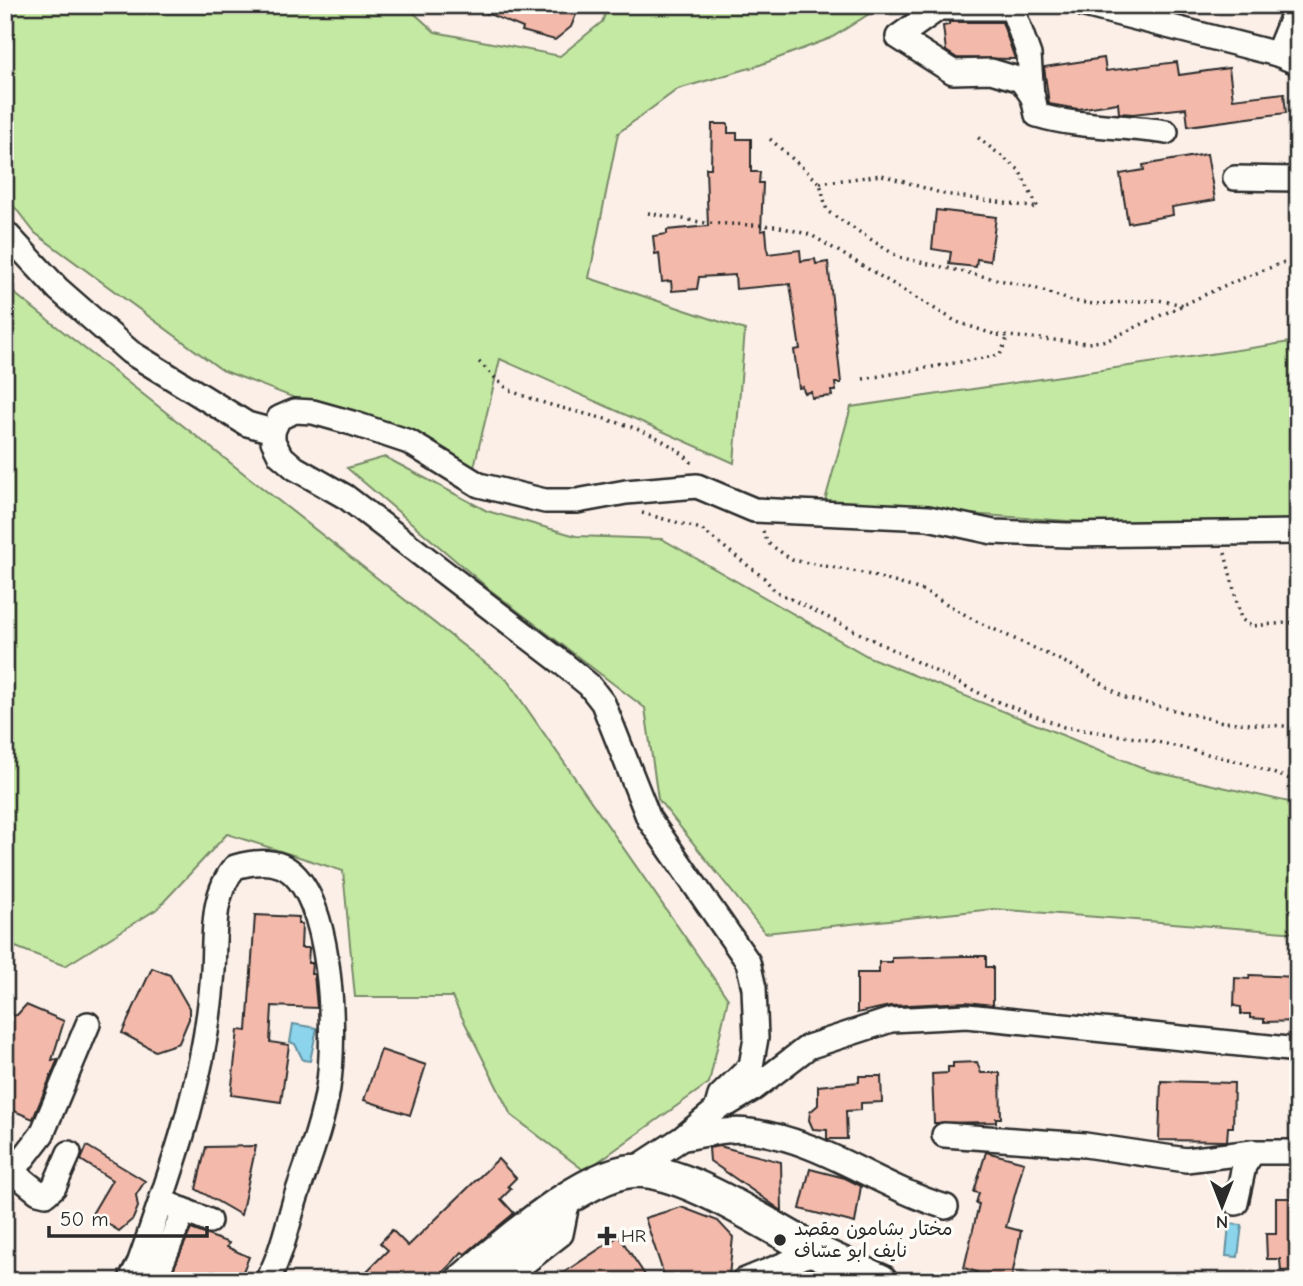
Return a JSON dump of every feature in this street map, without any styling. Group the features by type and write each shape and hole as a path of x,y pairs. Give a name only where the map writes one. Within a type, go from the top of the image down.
{"main road":[{"path":"463,1281 504,1244 568,1199 596,1183 632,1171 671,1177 700,1189 817,1251 881,1281"}],"street":[{"path":"1085,5 1287,58 1297,5"},
{"path":"1032,97 1021,80 991,71 953,72 898,37 939,8 1012,7 1029,55 1032,97 1037,114 1063,123 1123,125 1166,132"},
{"path":"1234,178 1298,179"},
{"path":"5,232 58,289 130,352 247,424 273,431"},
{"path":"716,1110 720,1096 751,1066 755,1051 754,988 748,961 649,818 603,703 589,685 561,662 346,497 295,468 280,455 273,441 273,431 279,418 295,411 313,412 409,442 479,485 525,498 577,502 626,492 696,486 754,510 928,518 971,529 1042,534 1298,531"},
{"path":"130,1281 187,1128 210,1007 214,928 222,889 235,867 260,862 282,866 309,894 328,973 330,1072 322,1122 267,1281"},
{"path":"632,1171 681,1139 716,1110 753,1089 808,1047 891,1020 967,1016 1298,1050"},
{"path":"69,1153 54,1187 46,1194 9,1177 41,1134 88,1024"},
{"path":"681,1139 749,1131 832,1157 868,1171 922,1200 946,1207"},
{"path":"944,1135 1085,1145 1186,1160 1253,1152 1298,1152"},
{"path":"1236,1203 1244,1166 1253,1152"},
{"path":"501,1281 561,1234 568,1199"},
{"path":"162,1201 209,1221"},
{"path":"158,1272 184,1210"},
{"path":"744,1281 817,1251"}],"path":[{"path":"820,183 882,175 944,194 1038,208 1019,170 976,135"},
{"path":"770,139 820,183 827,211 898,257 1035,288 1072,301 1094,304 1158,300 1186,305"},
{"path":"648,214 706,223 776,226 811,235 957,322 1008,336 1088,344 1108,340 1228,284 1298,257"},
{"path":"863,380 1000,355 1008,336"},
{"path":"479,362 509,390 572,412 638,429 680,450 699,470 696,486"},
{"path":"626,492 642,514 701,529 764,578 775,591 991,699 1064,727 1149,740 1245,763 1298,782"},
{"path":"754,510 768,543 792,559 863,573 925,591 974,620 1077,668 1125,698 1223,722 1298,727"},
{"path":"1220,531 1241,619 1251,626 1298,622"}],"green space":[{"path":"5,5 405,5 435,32 560,56 602,22 609,5 883,5 831,38 757,66 678,89 618,133 589,278 745,330 734,463 500,359 474,467 222,370 35,233 5,195"},
{"path":"5,286 507,680 728,999 709,1083 585,1171 511,1115 452,997 355,997 343,871 227,834 157,909 65,966 5,943"},
{"path":"1298,341 1298,537 824,504 851,407"},
{"path":"385,457 487,511 576,536 662,539 869,657 1151,771 1298,804 1298,933 994,909 765,933 658,799 645,708 489,589 347,468"}],"water":[{"path":"293,1024 317,1028 310,1061 303,1060 295,1044 290,1042"},
{"path":"1229,1224 1242,1225 1238,1257 1226,1256"}],"building":[{"path":"467,5 580,5 571,27 555,40 522,31 523,28"},
{"path":"949,22 1002,22 1015,59 957,58 946,51 943,26 949,25"},
{"path":"1104,58 1106,71 1177,62 1179,75 1229,68 1233,99 1284,93 1286,113 1188,126 1186,108 1133,114 1119,113 1118,103 1078,109 1049,104 1044,67"},
{"path":"712,124 728,124 728,133 737,133 737,139 751,139 751,172 760,172 759,183 763,183 761,231 766,230 768,254 800,250 801,261 815,259 816,264 828,262 841,383 835,383 836,391 831,391 832,396 812,398 811,392 804,393 803,387 799,388 794,350 800,349 790,284 736,289 735,275 699,277 697,289 672,291 671,281 662,282 659,253 655,254 653,236 667,234 667,230 708,226 706,168 711,168"},
{"path":"1207,154 1215,200 1172,207 1173,215 1128,223 1120,174 1144,170 1143,165"},
{"path":"936,210 996,217 990,261 977,259 976,267 949,264 951,252 932,249"},
{"path":"255,915 299,917 298,924 302,924 301,948 309,948 308,963 312,963 311,974 314,974 317,1008 272,1006 270,1042 289,1045 281,1102 231,1095 238,1030 247,1031"},
{"path":"986,956 986,967 993,967 993,1005 966,1002 890,1006 857,1013 857,973 879,973 879,962 892,962 892,958"},
{"path":"152,968 170,975 189,1008 189,1019 179,1043 155,1051 122,1033"},
{"path":"1250,975 1298,977 1298,1021 1264,1022 1264,1019 1250,1018 1250,1014 1241,1014 1241,1007 1234,1006 1235,978 1249,979"},
{"path":"26,1005 64,1021 52,1060 58,1059 33,1119 5,1107 5,1016 17,1015"},
{"path":"381,1050 426,1065 410,1115 364,1100"},
{"path":"977,1062 981,1073 1000,1073 1001,1118 996,1118 996,1122 934,1123 932,1074 948,1073 948,1067 953,1067 953,1063"},
{"path":"859,1076 881,1076 882,1102 861,1103 861,1110 846,1111 847,1139 827,1139 827,1130 813,1129 809,1120 810,1112 818,1105 818,1086 859,1082"},
{"path":"1161,1081 1234,1083 1233,1127 1228,1127 1227,1141 1159,1140"},
{"path":"87,1146 145,1181 136,1195 138,1207 133,1219 119,1231 92,1214 112,1180 81,1160"},
{"path":"256,1146 241,1215 196,1189 206,1147"},
{"path":"719,1146 781,1162 782,1211 710,1161 709,1148"},
{"path":"986,1152 1024,1162 1006,1227 1021,1231 1011,1281 975,1281 977,1272 964,1268 979,1204 976,1203 979,1193 974,1192"},
{"path":"498,1159 516,1178 508,1186 511,1189 501,1199 514,1213 512,1215 465,1254 462,1252 435,1281 357,1281 388,1250 380,1243 392,1230 408,1246"},
{"path":"810,1169 845,1178 861,1186 855,1223 800,1209"},
{"path":"1276,1198 1298,1198 1298,1270 1281,1271 1280,1259 1267,1259 1266,1234 1276,1234"},
{"path":"681,1207 718,1221 733,1237 729,1276 715,1281 666,1281 645,1218"},
{"path":"191,1229 229,1243 227,1247 249,1257 239,1281 168,1281"},
{"path":"619,1236 649,1281 551,1281"}],"place":[{"name":"HR","path":"607,1236"},
{"name":"مختار بشامون مقصد نايف ابو عسّاف","path":"780,1240"}]}
